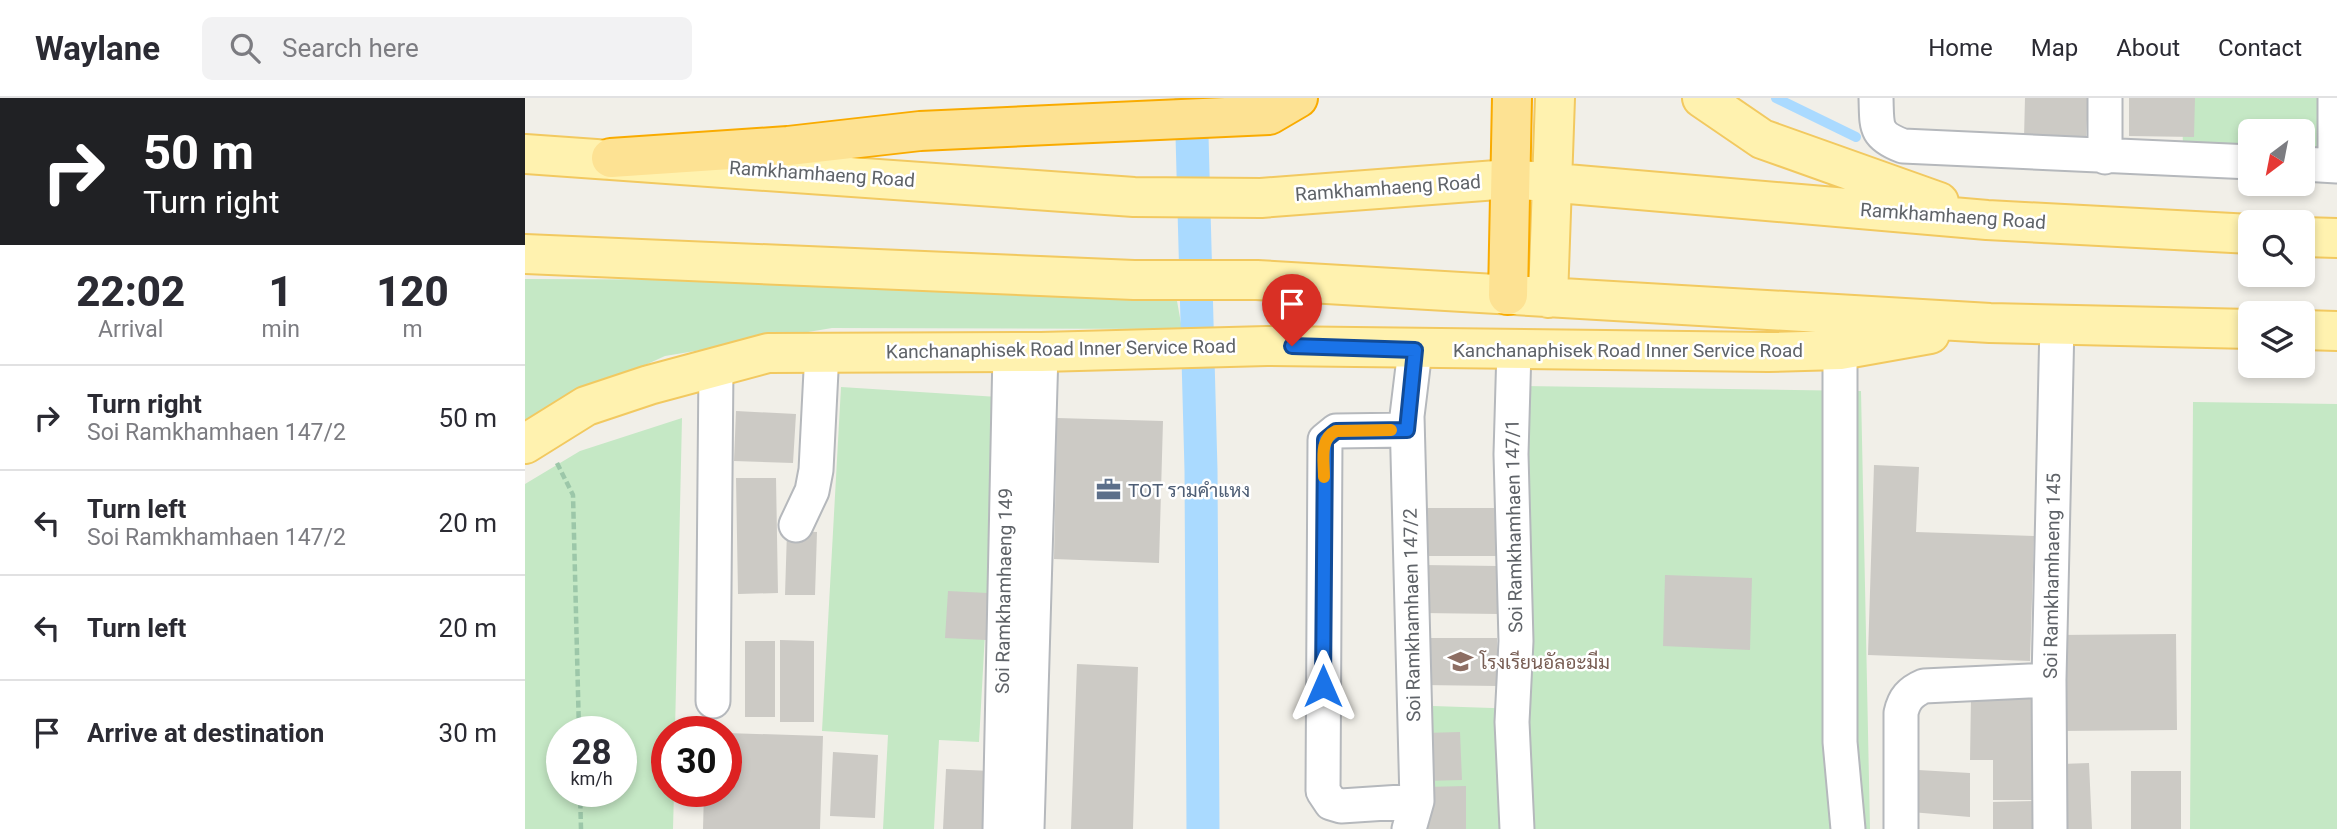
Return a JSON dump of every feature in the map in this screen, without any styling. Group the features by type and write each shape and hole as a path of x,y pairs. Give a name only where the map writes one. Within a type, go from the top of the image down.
{"highway":[{"path":"1508,295 1512,98"},
{"path":"611,158 788,146 920,131 1135,121 1283,106"}],"main road":[{"path":"1548,298 1555,98"},
{"path":"1702,98 1762,139 1987,220"},
{"name":"Ramkhamhaeng Road","path":"525,154 1134,197 1261,198 1510,179 1987,220 2238,233"},
{"path":"2315,237 2337,238"},
{"path":"525,254 1134,280 1257,280 1990,323 2238,329"},
{"name":"Kanchanaphisek Road Inner Service Road","path":"533,439 586,407 716,366 768,353 1025,352 1267,346 1415,350 1840,350 1990,323"},
{"path":"2315,330 2337,331"}],"street":[{"path":"1876,98 1877,127 1885,139 1903,146 2238,162"},
{"path":"2105,98 2105,157"},
{"path":"2325,165 2335,98"},
{"name":"Soi Ramkhamhaeng 145","path":"2050,829 2049,680 2057,323"},
{"name":"Soi Ramkhamhaen 147/1","path":"1514,349 1511,454 1516,641 1512,722 1517,829"},
{"name":"Soi Ramkhamhaen 147/2","path":"1407,430 1336,431 1325,440 1323,791 1331,803 1341,806 1413,815 1407,430 1415,350"},
{"path":"1840,350 1840,742 1848,829"},
{"path":"796,525 812,491 816,470 822,351"},
{"path":"1025,352 1027,829"},
{"name":"Soi Ramkhamhaeng 149","path":"1000,829 1025,352"},
{"path":"713,701 716,366"},
{"path":"1901,829 1901,713 1903,702 1914,690 1924,686 2049,680"}],"path":[{"path":"533,439 573,495 579,716"},
{"path":"580,807 581,829"}],"green space":[{"path":"2182,98 2320,98 2320,151 2315,151 2315,119 2238,119 2238,151 2183,151"},
{"path":"525,279 794,280 1177,301 1182,329 832,328 665,356 537,414 525,422"},
{"path":"1521,386 1861,391 1870,829 1412,829 1433,706 1522,709"},
{"path":"841,387 998,397 979,742 939,740 934,829 883,829 888,735 822,731"},
{"path":"2193,402 2337,404 2337,829 2190,829"},
{"path":"682,418 675,716 651,716 651,807 674,807 673,829 525,829 525,484 580,451"}],"building":[{"path":"2025,98 2088,98 2086,140 2024,138"},
{"path":"2129,98 2195,98 2194,137 2129,136"},
{"path":"736,411 796,414 793,463 734,461"},
{"name":"TOT รามคำแหง","path":"1057,418 1163,421 1159,563 1054,559"},
{"path":"1874,465 1919,467 1916,532 2034,536 2030,661 1868,655"},
{"path":"736,478 776,478 778,593 738,594"},
{"path":"1424,508 1499,508 1499,556 1424,556"},
{"path":"787,531 817,532 815,595 785,595"},
{"path":"1423,565 1498,566 1498,614 1423,613"},
{"path":"1665,575 1752,578 1750,650 1663,646"},
{"path":"948,591 988,593 986,640 945,638"},
{"path":"2176,634 2177,730 2059,731 2057,635"},
{"name":"โรงเรียนอัลอะมีม","path":"1422,638 1497,638 1498,686 1423,685"},
{"path":"780,640 814,641 814,722 780,722"},
{"path":"745,641 775,641 775,717 745,717"},
{"path":"1077,664 1138,667 1133,829 1071,829"},
{"path":"1971,698 2034,698 2033,800 1993,800 1993,760 1970,760"},
{"path":"1460,732 1462,780 1425,781 1424,733"},
{"path":"742,733 823,736 820,829 703,829 704,807 742,807"},
{"path":"833,752 878,755 875,818 830,816"},
{"path":"2089,763 2092,829 2064,829 2061,764"},
{"path":"946,769 991,771 988,829 943,829"},
{"path":"1918,770 1970,773 1970,817 1911,812"},
{"path":"2131,771 2181,771 2181,829 2131,829"},
{"path":"1466,786 1466,829 1427,829 1426,787"},
{"path":"2034,801 2035,829 1993,829 1993,802"}],"waterway":[{"path":"1191,98 1201,470 1203,829"},
{"path":"1776,98 1856,137"}],"slow traffic":[{"path":"1324,477 1325,440 1329,434 1336,431 1391,430"}],"place":[{"name":"TOT รามคำแหง","path":"1108,490"},
{"name":"โรงเรียนอัลอะมีม","path":"1460,662"}],"route":[{"path":"1292,346 1415,350 1407,430 1336,431 1329,434 1325,440 1323,686"}]}
